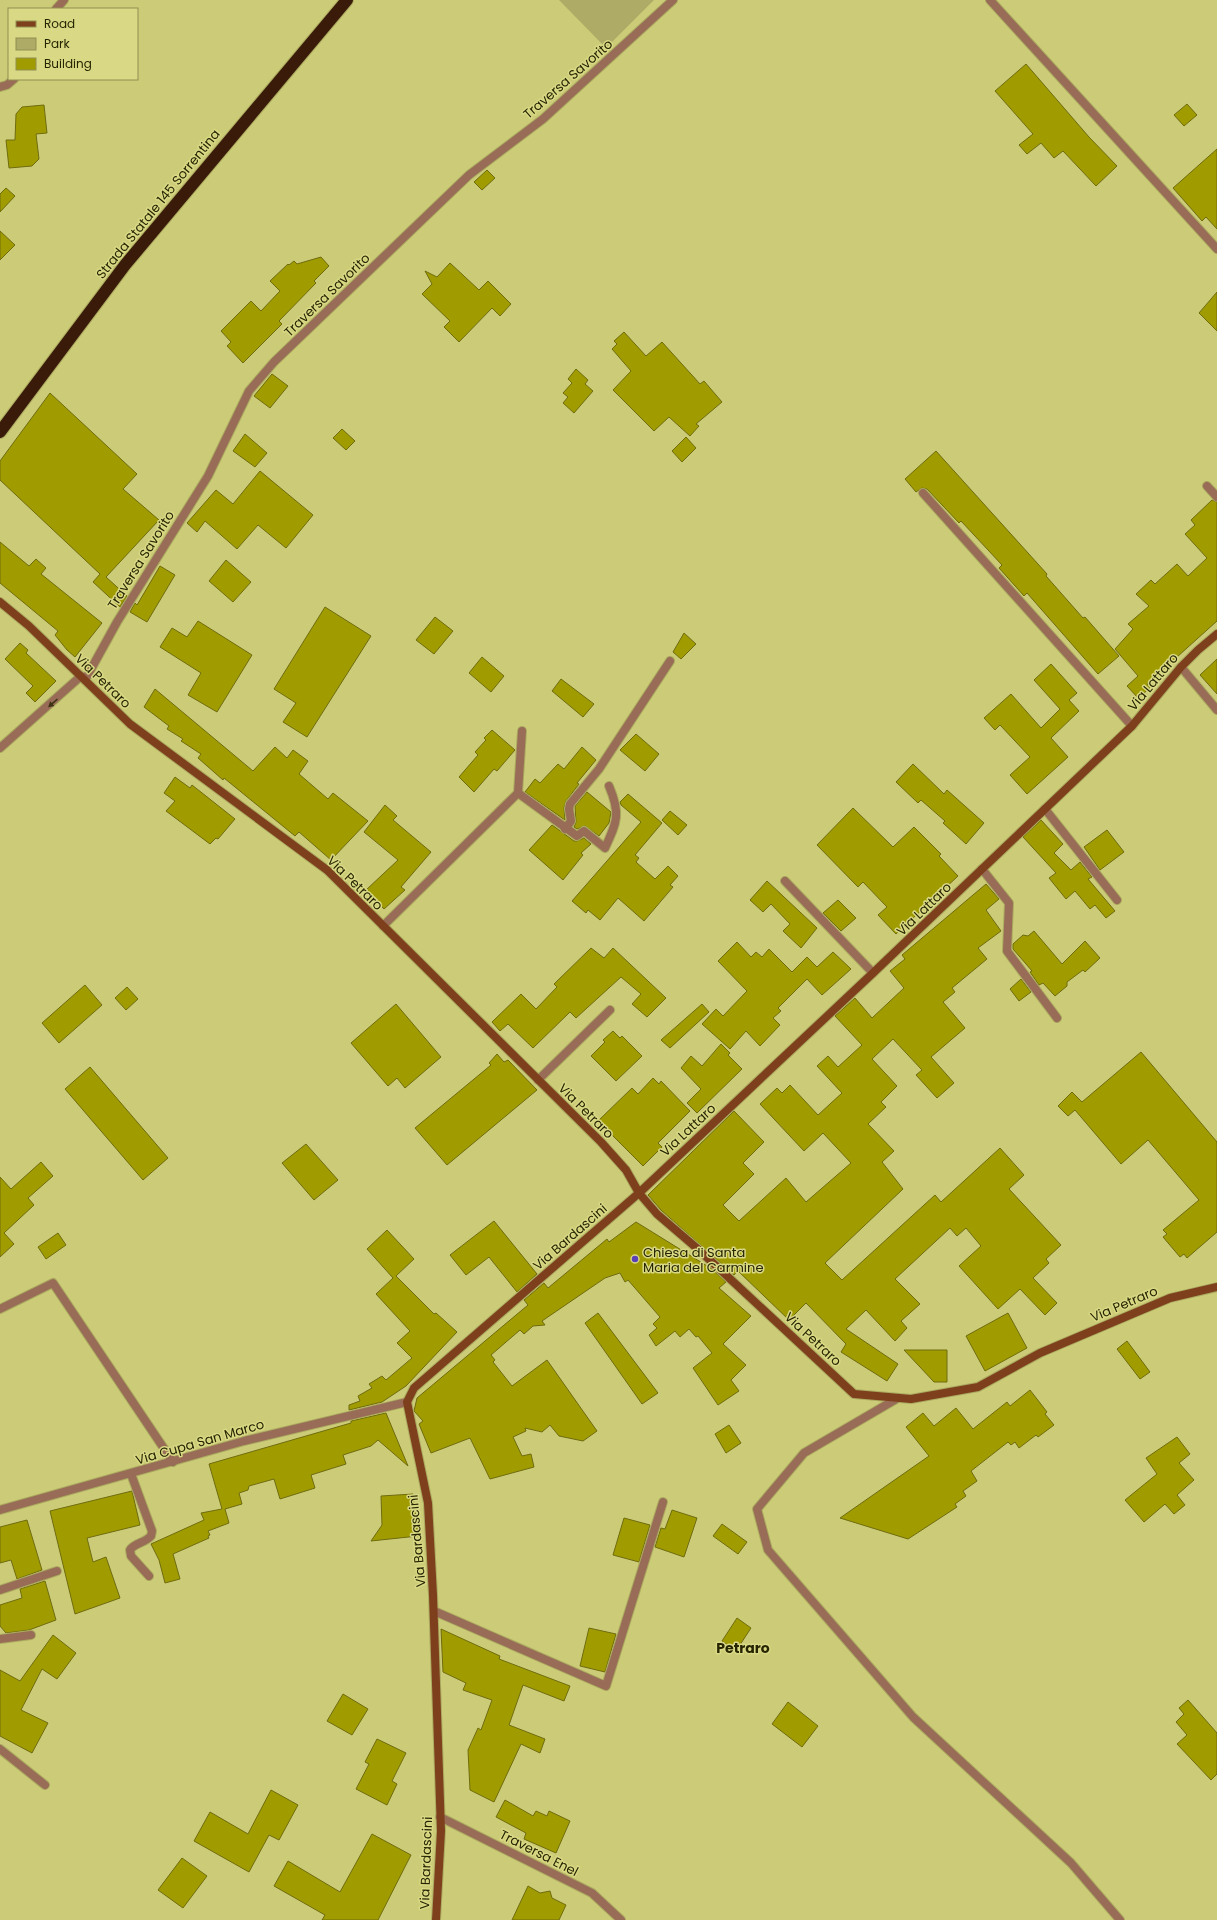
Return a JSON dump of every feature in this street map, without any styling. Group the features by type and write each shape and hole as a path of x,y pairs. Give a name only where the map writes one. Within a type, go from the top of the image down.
{"highway":[{"name":"Strada Statale 145 Sorrentina","path":"0,432 129,259 347,0"}],"street":[{"path":"57,8 64,0"},
{"name":"Traversa Savorito","path":"0,748 83,678 208,476 249,391 274,362 469,175 543,119 674,0"},
{"path":"990,0 1217,249"},
{"path":"0,87 7,85 13,80"},
{"path":"1207,486 1217,497"},
{"path":"923,493 1132,726"},
{"name":"Via Petraro","path":"0,602 29,626 130,724 327,870 601,1142 626,1170 639,1193 657,1214 699,1250 854,1394 911,1399 978,1387 1040,1353 1170,1298 1217,1287"},
{"name":"Via Lattaro","path":"639,1193 873,973 1132,726 1181,667 1217,634"},
{"path":"565,829 571,822 569,809 570,804 599,769 670,661"},
{"path":"1181,667 1217,710"},
{"path":"383,926 518,793 522,731"},
{"path":"518,793 565,829 577,836 584,831 605,848 617,822 615,800 609,786"},
{"path":"1045,809 1117,900"},
{"path":"982,869 1009,903 1007,951 1057,1018"},
{"path":"785,881 873,973"},
{"path":"538,1080 610,1010"},
{"name":"Via Bardascini","path":"436,1920 440,1817 434,1611 428,1503 407,1402 414,1388 639,1193"},
{"path":"0,1309 53,1283 173,1462"},
{"path":"898,1398 804,1454 757,1509 768,1550 913,1717 1071,1863 1120,1920"},
{"name":"Via Cupa San Marco","path":"0,1510 244,1441 407,1402"},
{"path":"131,1474 152,1532 147,1541 132,1547 130,1550 131,1556 149,1576"},
{"path":"434,1611 606,1686 663,1502"},
{"path":"0,1590 57,1570"},
{"path":"0,1639 31,1635"},
{"path":"0,1749 45,1785"},
{"name":"Traversa Enel","path":"440,1817 592,1893 621,1920"}],"green space":[{"path":"559,0 654,0 606,48"}],"building":[{"path":"1026,64 1089,137 1117,166 1096,186 1063,151 1054,158 1041,143 1027,154 1019,145 1033,134 995,91"},
{"path":"1187,104 1197,115 1184,126 1174,115"},
{"path":"44,105 47,133 36,134 39,159 32,166 9,168 6,140 15,140 16,114 22,107"},
{"path":"1217,149 1217,229 1206,217 1202,221 1173,188"},
{"path":"487,170 495,178 482,190 474,182"},
{"path":"6,188 15,196 0,212 0,194"},
{"path":"0,231 15,245 0,260"},
{"path":"321,257 329,266 314,281 316,283 279,321 282,324 243,363 227,346 231,342 221,331 251,301 261,311 280,291 270,281 288,264 289,265 294,261 297,264"},
{"path":"450,263 479,290 488,281 511,304 500,316 492,308 459,342 444,327 450,321 422,294 432,284 425,271 437,277"},
{"path":"1217,292 1217,331 1199,313"},
{"path":"624,332 646,356 662,342 700,384 704,381 722,402 696,424 699,426 690,436 669,417 654,431 613,390 631,371 612,349 617,344 614,341"},
{"path":"576,369 588,380 585,384 593,391 574,413 563,403 568,397 563,393 572,383 568,379"},
{"path":"272,374 288,386 270,408 254,396"},
{"path":"50,393 137,474 123,489 159,520 106,577 127,596 120,607 93,582 100,574 0,480 0,461"},
{"path":"342,429 355,441 346,450 333,438"},
{"path":"245,434 267,453 255,467 233,451"},
{"path":"686,437 696,448 682,462 672,451"},
{"path":"936,451 1047,574 1046,576 1083,618 1085,617 1119,656 1098,674 1027,593 1024,596 999,568 1002,565 961,521 959,523 927,489 922,488 916,492 905,479"},
{"path":"260,471 313,515 286,548 258,525 237,549 205,521 197,532 187,523 216,490 233,504"},
{"path":"1212,500 1217,502 1217,621 1147,684 1150,688 1138,698 1127,686 1138,676 1115,649 1133,629 1128,624 1149,606 1136,594 1151,580 1155,584 1177,564 1188,576 1207,558 1185,534 1195,525 1191,520"},
{"path":"0,542 29,566 36,559 46,568 41,574 102,623 75,657 67,650 55,635 58,631 0,583"},
{"path":"226,560 251,582 233,602 209,581"},
{"path":"160,566 175,575 147,622 130,612 135,603 137,605"},
{"path":"325,607 371,636 307,737 283,722 296,703 274,689"},
{"path":"435,617 453,631 434,654 416,640"},
{"path":"198,621 252,655 217,712 188,695 201,673 160,647 172,628 187,637"},
{"path":"684,633 696,644 681,659 673,652"},
{"path":"20,643 28,650 26,653 56,681 35,702 26,693 33,686 5,659"},
{"path":"482,657 504,676 491,692 469,673"},
{"path":"1217,659 1217,694 1200,675"},
{"path":"1051,664 1077,693 1069,700 1079,711 1051,738 1068,757 1027,794 1010,775 1030,757 1000,725 995,730 984,718 1011,694 1041,728 1060,709 1034,680"},
{"path":"561,679 594,704 583,717 552,691"},
{"path":"155,689 253,771 275,747 287,758 293,750 308,761 299,774 328,799 333,793 368,821 331,860 299,832 295,836 224,778 223,780 198,758 201,754 181,741 183,739 167,729 169,726 144,707"},
{"path":"492,730 515,750 497,771 494,769 474,792 459,777 478,755 475,752 486,740 484,738"},
{"path":"636,734 659,754 645,771 620,750"},
{"path":"582,747 596,760 577,783 579,784 566,801 564,808 565,820 525,792 535,779 540,783 558,764 564,769"},
{"path":"913,764 944,794 947,790 984,823 966,844 943,823 945,821 921,800 918,803 896,782"},
{"path":"175,777 190,788 192,785 235,819 218,839 216,838 210,844 166,811 175,801 164,793"},
{"path":"587,792 611,812 609,823 599,836 585,826 577,829 574,827 576,822 575,806"},
{"path":"628,794 662,823 635,855 639,858 636,862 655,879 668,866 678,876 670,885 673,887 644,921 618,898 600,920 588,910 586,913 572,901 641,822 621,805 620,802"},
{"path":"385,805 397,816 393,820 431,852 401,887 405,890 384,909 366,890 398,860 364,832"},
{"path":"853,808 893,847 914,827 941,854 939,856 958,876 896,934 878,915 887,907 863,882 858,887 817,845"},
{"path":"670,811 687,825 678,835 662,820"},
{"path":"1041,820 1063,844 1054,853 1071,870 1080,862 1092,877 1088,879 1115,911 1106,918 1095,905 1090,909 1075,891 1066,899 1049,878 1056,873 1023,837"},
{"path":"552,825 574,841 584,838 591,844 581,853 583,855 563,880 529,850"},
{"path":"1107,830 1124,852 1100,870 1084,847"},
{"path":"767,881 817,928 801,948 783,931 790,924 771,904 763,912 750,900"},
{"path":"986,884 999,899 986,910 1001,931 978,948 987,959 952,988 955,992 943,1002 965,1028 931,1057 954,1083 937,1098 916,1075 922,1070 893,1039 872,1059 897,1086 881,1102 886,1107 868,1124 894,1151 882,1162 903,1189 825,1263 842,1280 935,1195 941,1202 1000,1148 1024,1175 1009,1189 1061,1245 1046,1259 1049,1263 1033,1278 1057,1303 1045,1315 1020,1289 998,1309 959,1266 981,1246 966,1228 957,1236 950,1228 895,1279 920,1304 901,1321 907,1328 895,1341 866,1310 846,1329 898,1364 887,1381 841,1352 846,1344 806,1303 789,1320 738,1271 734,1275 661,1210 648,1195 734,1111 764,1142 743,1163 754,1174 723,1205 739,1221 786,1178 806,1202 851,1163 823,1133 804,1151 760,1104 777,1088 782,1093 790,1085 818,1115 842,1093 817,1066 828,1056 838,1067 862,1045 835,1016 855,998 872,1018 904,988 890,971 905,959 902,955"},
{"path":"838,900 856,918 841,931 823,913"},
{"path":"1034,931 1062,964 1085,941 1100,958 1085,972 1083,970 1067,982 1067,986 1055,996 1043,983 1039,985 1030,972 1032,971 1013,949 1013,944 1023,935 1028,936"},
{"path":"737,942 751,957 756,952 762,957 769,949 792,972 807,957 817,967 833,952 851,969 822,995 807,979 778,1008 781,1011 773,1018 780,1025 760,1046 746,1031 730,1049 702,1024 716,1009 723,1016 747,991 718,961"},
{"path":"591,948 604,958 613,948 666,998 647,1017 632,1004 641,994 621,977 576,1018 570,1012 533,1048 508,1024 500,1031 492,1022 521,994 536,1009 557,987 554,984"},
{"path":"1021,979 1031,992 1019,1001 1010,989"},
{"path":"85,985 102,1005 59,1043 42,1023"},
{"path":"127,987 138,999 126,1010 115,998"},
{"path":"396,1004 441,1057 405,1088 397,1078 388,1086 351,1043"},
{"path":"702,1004 709,1012 670,1048 661,1040"},
{"path":"613,1031 620,1038 622,1036 642,1056 616,1081 591,1056 605,1042 603,1040"},
{"path":"721,1044 730,1053 728,1055 742,1069 697,1113 687,1103 701,1089 681,1068 691,1056 702,1066"},
{"path":"1141,1052 1217,1142 1217,1232 1187,1258 1184,1254 1180,1257 1163,1237 1167,1234 1163,1230 1199,1200 1148,1140 1121,1164 1075,1110 1068,1116 1058,1106 1072,1092 1082,1102"},
{"path":"497,1054 504,1062 508,1060 537,1090 447,1165 415,1128 491,1065 489,1063"},
{"path":"90,1067 168,1158 143,1180 65,1089"},
{"path":"653,1078 659,1084 661,1081 690,1111 658,1143 662,1147 643,1166 598,1121 632,1088 638,1094"},
{"path":"306,1144 338,1180 314,1200 282,1163"},
{"path":"41,1162 53,1176 28,1198 34,1205 4,1233 14,1244 0,1257 0,1177 11,1189"},
{"path":"494,1221 537,1274 517,1292 489,1257 466,1275 450,1255"},
{"path":"636,1222 712,1269 726,1282 719,1288 751,1316 723,1344 746,1365 731,1380 739,1391 718,1405 693,1368 712,1353 698,1336 696,1337 689,1329 680,1337 675,1331 656,1346 649,1335 657,1328 653,1324 660,1317 628,1280 625,1282 620,1273 605,1278 542,1321 545,1325 533,1326 524,1334 520,1330 491,1355 495,1360 493,1362 512,1386 547,1360 597,1431 583,1441 559,1436 550,1425 542,1432 525,1428 526,1431 513,1437 522,1456 531,1454 534,1467 490,1479 470,1438 431,1453 419,1424 423,1421 414,1411 417,1398 528,1305 524,1300 544,1283 548,1288 607,1239 609,1242"},
{"path":"387,1230 414,1259 396,1276 434,1314 436,1313 457,1332 406,1386 382,1402 349,1410 349,1405 360,1401 358,1396 372,1388 369,1384 382,1376 386,1380 412,1358 397,1343 410,1331 376,1294 393,1278 367,1249"},
{"path":"58,1233 66,1245 46,1259 38,1247"},
{"path":"598,1313 658,1393 642,1404 585,1323"},
{"path":"1008,1313 1027,1348 985,1371 966,1336"},
{"path":"1127,1341 1150,1372 1140,1379 1117,1349"},
{"path":"904,1350 947,1350 947,1382 934,1382"},
{"path":"1030,1390 1047,1412 1045,1414 1054,1425 1038,1437 1036,1435 1019,1448 1015,1442 1011,1445 1008,1442 971,1471 977,1481 963,1491 966,1496 955,1504 957,1507 908,1539 840,1518 929,1456 906,1427 923,1413 934,1426 956,1408 973,1429 1007,1402 1010,1406"},
{"path":"386,1413 408,1466 378,1440 371,1446 343,1455 346,1464 311,1475 315,1488 280,1499 274,1479 249,1486 248,1490 239,1493 242,1504 225,1509 229,1523 208,1531 210,1535 208,1536 209,1538 173,1554 180,1579 165,1583 159,1560 151,1544 204,1520 201,1513 222,1509 209,1464 351,1423 351,1421"},
{"path":"729,1425 741,1443 726,1453 715,1434"},
{"path":"1177,1437 1190,1454 1179,1463 1194,1480 1177,1495 1185,1505 1174,1514 1165,1504 1144,1522 1125,1500 1157,1474 1146,1458"},
{"path":"132,1491 140,1525 87,1538 93,1562 106,1557 120,1598 75,1614 50,1511"},
{"path":"413,1494 418,1536 371,1541 382,1525 381,1496"},
{"path":"672,1510 697,1518 684,1557 655,1547 661,1528 665,1529"},
{"path":"624,1518 650,1525 639,1562 613,1555"},
{"path":"27,1520 42,1570 17,1579 11,1560 0,1563 0,1527"},
{"path":"722,1524 747,1542 738,1554 713,1536"},
{"path":"45,1581 56,1620 29,1630 6,1633 0,1626 0,1605 22,1598 20,1589"},
{"path":"737,1618 751,1628 736,1651 722,1641"},
{"path":"589,1628 616,1634 605,1672 580,1666"},
{"path":"441,1629 500,1656 499,1659 570,1686 564,1701 523,1685 509,1725 545,1739 540,1753 521,1744 494,1802 470,1790 468,1750 478,1728 481,1730 492,1700 463,1690 466,1683 443,1672"},
{"path":"53,1635 76,1653 57,1679 42,1669 21,1710 48,1723 32,1753 0,1736 0,1670 20,1681"},
{"path":"343,1694 368,1709 352,1735 327,1721"},
{"path":"1188,1700 1217,1733 1217,1774 1211,1780 1177,1744 1187,1735 1176,1722 1184,1714 1179,1708"},
{"path":"788,1702 818,1726 802,1747 772,1724"},
{"path":"377,1739 406,1753 392,1781 397,1784 387,1805 356,1789 369,1764 365,1762"},
{"path":"271,1790 298,1805 279,1840 269,1835 249,1872 194,1841 210,1812 248,1834"},
{"path":"505,1800 533,1816 536,1811 547,1816 549,1811 570,1821 556,1853 524,1839 526,1833 496,1817"},
{"path":"372,1834 411,1855 378,1920 322,1920 325,1915 274,1886 288,1861 340,1892"},
{"path":"182,1858 207,1876 183,1908 158,1890"},
{"path":"528,1886 540,1893 550,1891 552,1898 566,1905 559,1920 512,1920"}],"place":[{"name":"Chiesa di Santa Maria del Carmine","path":"635,1259"}],"district":[{"name":"Petraro","path":"743,1648"}]}
